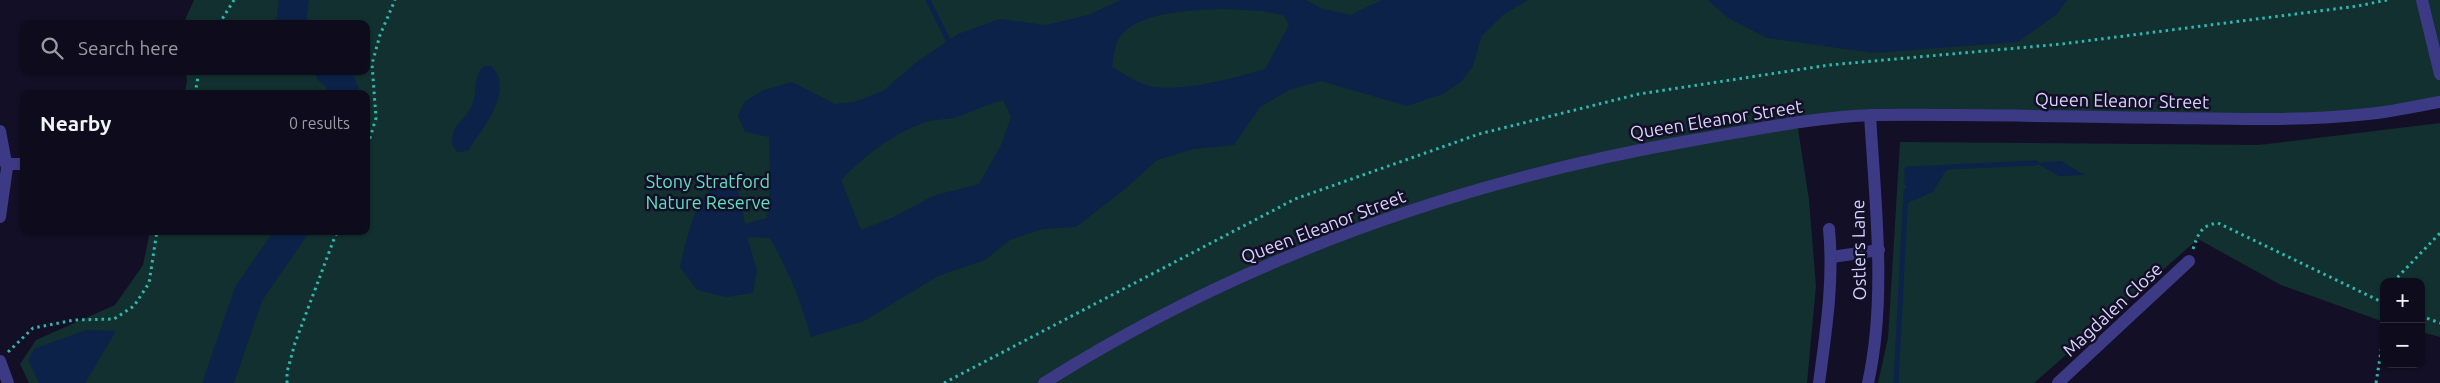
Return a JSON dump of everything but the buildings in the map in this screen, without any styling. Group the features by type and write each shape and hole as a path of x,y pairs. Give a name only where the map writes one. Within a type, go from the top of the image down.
{"street":[{"path":"2422,0 2440,74"},
{"name":"Queen Eleanor Street","path":"1044,383 1103,346 1200,295 1358,228 1452,196 1624,152 1797,122 1870,115 2291,120 2372,114 2440,102"},
{"name":"Ostlers Lane","path":"1868,383 1873,358 1879,250 1870,115"},
{"path":"0,130 6,164 0,217"},
{"path":"6,164 20,164"},
{"path":"1819,383 1830,296 1832,258 1829,229"},
{"path":"1832,258 1879,250"},
{"name":"Magdalen Close","path":"2058,383 2190,261"},
{"path":"3,357 8,383"}],"path":[{"path":"222,20 234,0"},
{"path":"370,138 376,118 372,64 380,35 395,0"},
{"path":"196,90 198,75"},
{"path":"2190,261 2200,231 2209,224 2218,223 2380,301"},
{"path":"2397,278 2440,233"},
{"path":"3,357 33,328 74,320 114,319 134,306 149,283 156,235"},
{"path":"287,383 287,372 295,343 336,235"},
{"path":"2425,317 2440,323"},
{"path":"2376,383 2380,358"}],"green space":[{"name":"Stony Stratford Nature Reserve","path":"194,0 2440,0 2440,102 2372,114 1797,122 1809,200 1816,286 1807,383 29,383 20,364 36,340 115,305 143,265 149,235 370,235 370,90 185,90 186,75 370,75 370,20 185,20"},
{"path":"2440,123 2440,337 2425,333 2425,278 2380,278 2380,321 2281,285 2198,239 2034,383 1878,383 1888,338 1900,142 2259,145"}],"water":[{"path":"1121,0 1306,0 1320,8 1350,15 1382,0 1528,0 1503,15 1481,37 1473,66 1461,82 1443,94 1407,106 1321,81 1289,90 1260,107 1234,145 1194,149 1157,160 1125,189 1076,227 1043,229 1010,240 985,260 938,276 864,321 811,337 794,286 770,238 747,237 757,270 753,293 726,297 697,290 680,267 686,241 697,210 705,197 714,188 725,186 738,192 745,224 767,218 770,183 769,137 745,132 738,116 745,101 764,90 792,82 835,104 854,102 883,91 918,61 958,34 1000,19 1046,25 1088,15","holes":["1223,9 1261,11 1283,15 1289,25 1265,69 1204,84 1171,88 1143,84 1112,67 1118,40 1126,30 1137,23 1166,14","1003,100 1011,117 1001,145 979,184 933,196 894,217 861,230 841,180 850,171 892,138 914,126 930,121 956,117"]},
{"path":"1708,0 2067,0 2057,14 2018,42 1874,53 1767,38 1728,18"},
{"path":"484,66 491,66 498,76 500,87 498,98 488,121 468,151 457,152 452,144 454,130 471,107 475,97 476,81"},
{"path":"2061,161 2085,175 2059,176 2036,163"},
{"path":"1948,167 1933,192 1905,204 1907,169"},
{"path":"86,330 116,331 85,383 39,383 28,360 34,349"}],"waterway":[{"path":"292,20 294,0"},
{"path":"928,0 948,40"},
{"path":"335,75 343,90"},
{"path":"1907,183 1907,169 2036,163"},
{"path":"1896,383 1906,191"},
{"path":"218,383 249,293 289,235"}]}
